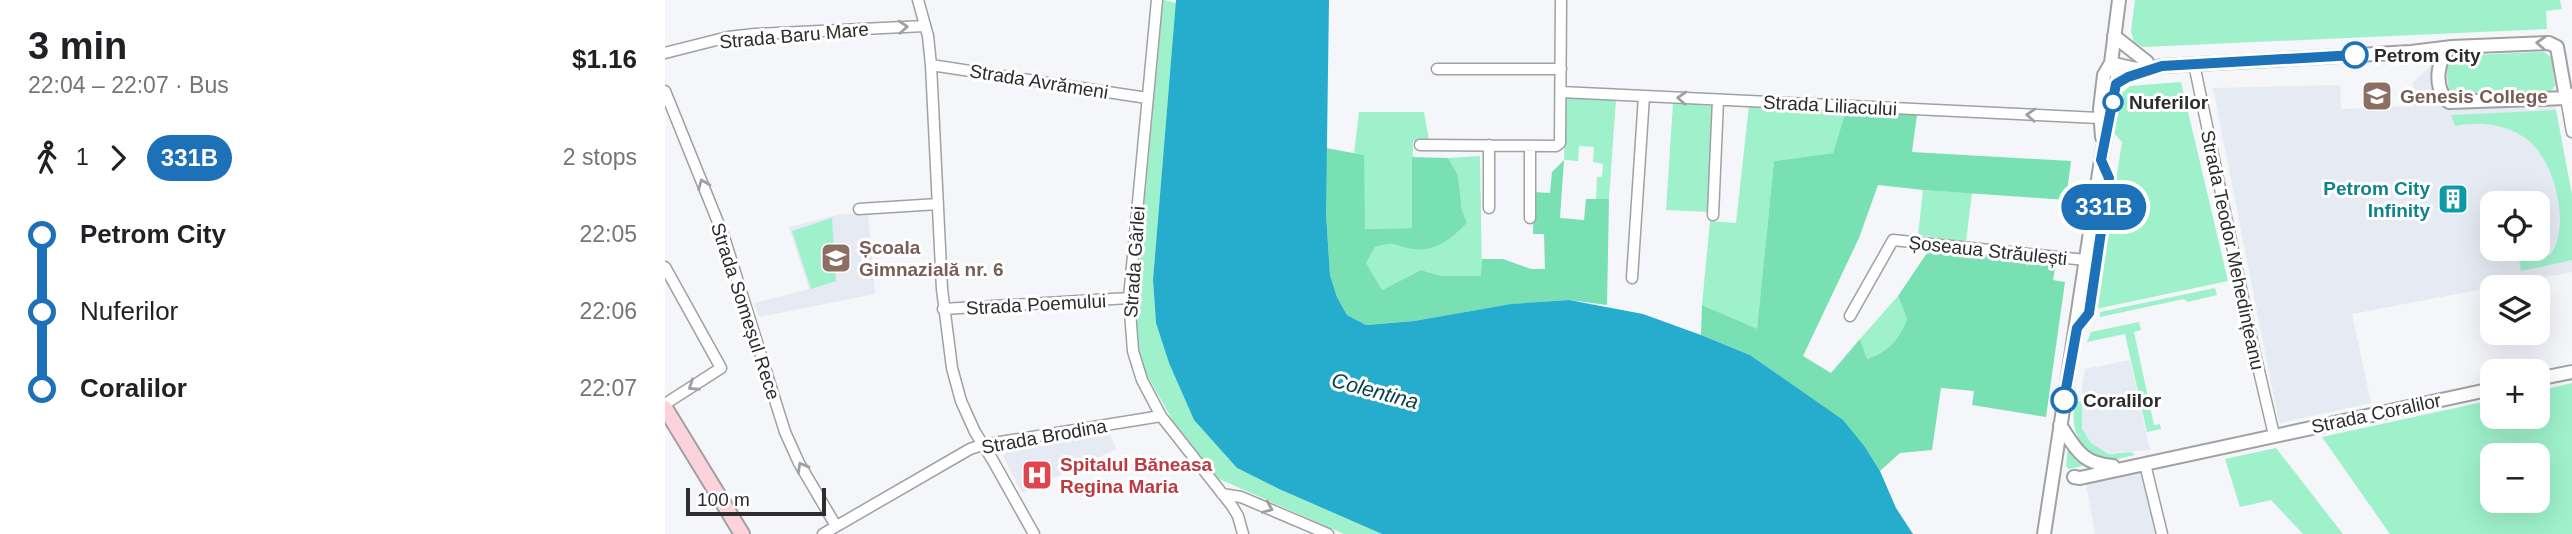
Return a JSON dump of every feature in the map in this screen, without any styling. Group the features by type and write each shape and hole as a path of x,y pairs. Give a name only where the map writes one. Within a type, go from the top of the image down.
{"main road":[{"path":"665,406 742,534"}],"street":[{"path":"918,0 932,65 943,309 957,389 982,445 1034,534"},
{"name":"Strada Gârlei","path":"1157,0 1129,298 1133,351 1143,383 1161,416 1238,516 1243,534"},
{"path":"1420,145 1556,146 1560,143 1561,0"},
{"name":"Șoseaua Străulești","path":"2103,148 2099,118 2104,75 2111,63 2119,0"},
{"name":"Strada Baru Mare","path":"665,53 728,37 755,34 925,26"},
{"path":"2114,36 2153,66"},
{"path":"2111,63 2136,69 2411,52 2452,47 2539,42 2554,44 2569,96 2572,132"},
{"path":"2452,47 2440,61 2439,74 2442,95 2453,103 2569,96"},
{"path":"2411,52 2431,62 2439,74"},
{"name":"Șoseaua Străulești","path":"2044,534 2103,148 2116,84 2116,70 2111,63"},
{"name":"Strada Teodor Mehedințeanu","path":"2194,64 2274,435"},
{"name":"Strada Avrămeni","path":"932,65 1147,97"},
{"path":"2116,84 2153,66"},
{"path":"1437,69 1561,69"},
{"name":"Strada Someșul Rece","path":"665,92 724,237 785,432 799,463 836,526"},
{"name":"Strada Liliacului","path":"1561,92 2099,118"},
{"path":"1632,278 1644,96"},
{"path":"1713,215 1718,100"},
{"path":"1489,145 1489,208"},
{"path":"1530,146 1530,218"},
{"path":"859,209 938,204"},
{"name":"Șoseaua Străulești","path":"1850,316 1893,240 2086,260"},
{"path":"665,267 721,368 665,406"},
{"name":"Strada Poemului","path":"943,309 1129,298"},
{"path":"2550,376 2572,372"},
{"name":"Strada Coralilor","path":"2051,482 2113,466 2480,392"},
{"name":"Strada Brodina","path":"826,533 949,461 982,445 1161,416"},
{"path":"2060,425 2077,451 2089,461 2097,465 2113,466"},
{"name":"Strada Coralilor","path":"2074,477 2080,478 2258,440 2261,437"},
{"path":"2145,464 2162,534"},
{"path":"1222,494 1241,497 1328,534"}],"shaded area":[{"name":"Petrom City","path":"2544,52 2551,57 2556,110 2572,195 2572,272 2550,276 2480,275 2480,290 2352,314 2371,403 2279,423 2213,88 2340,85 2341,109 2414,106 2413,82 2434,63 2452,56"},
{"name":"Școala Gimnazială nr. 6","path":"868,212 875,294 759,317 754,303 809,289 789,227 837,215"},
{"path":"2130,360 2150,450 2110,453 2091,443 2082,426 2082,386 2085,369"},
{"name":"Spitalul Băneasa Regina Maria","path":"1110,434 1116,449 1022,493 1003,456 1007,452"},
{"path":"2142,472 2155,534 2095,534 2086,483"}],"green space":[{"path":"1163,0 1176,3 1153,280 1156,323 1169,363 1194,420 1237,468 1382,534 1344,534 1219,479 1177,428 1144,370 1138,343 1135,300"},
{"path":"2135,0 2560,0 2562,9 2546,11 2547,29 2143,47 2134,42 2131,31"},
{"path":"2544,52 2551,57 2555,86 2550,91 2459,96 2449,90 2446,66 2452,56"},
{"path":"2181,82 2228,281 2096,309 2122,142 2114,133 2121,94 2130,86"},
{"path":"1566,96 1616,99 1609,199 1596,199 1597,177 1602,177 1603,164 1593,162 1594,147 1579,146 1578,161 1564,160"},
{"path":"1673,103 1713,106 1710,212 1666,210"},
{"path":"1749,105 1846,110 1833,153 1774,161 1757,330 1702,305 1710,221 1736,223"},
{"path":"1846,110 1917,115 1912,152 2071,161 2066,200 1878,185 1859,238 1803,356 1831,373 1860,339 1867,359 1887,348 1897,339 1907,319 1898,296 1929,250 2056,264 2053,280 2065,282 2046,417 1972,405 1974,391 1941,388 1932,450 1900,453 1880,471 1865,447 1811,398 1750,355 1701,335 1702,305 1757,329 1774,161 1833,153"},
{"path":"2556,110 2572,195 2572,260 2521,271 2519,261 2550,261 2550,254 2556,245 2560,214 2558,197 2546,164 2528,140 2511,130 2493,125 2455,126 2451,115"},
{"path":"1359,112 1424,112 1429,140 1413,141 1412,228 1364,229 1364,155 1354,153"},
{"path":"1326,148 1364,155 1365,229 1412,228 1412,157 1448,158 1458,175 1462,210 1467,223 1449,239 1429,248 1413,249 1392,244 1375,247 1366,263 1382,290 1421,270 1442,276 1481,276 1482,259 1503,259 1531,269 1545,269 1544,234 1533,234 1534,192 1550,193 1552,172 1564,160 1560,218 1584,220 1586,199 1609,199 1607,305 1569,300 1512,304 1414,321 1366,325 1347,315 1337,297 1330,275"},
{"path":"1480,156 1482,276 1442,276 1421,270 1382,290 1365,263 1375,247 1391,244 1424,248 1440,243 1461,229 1467,223 1462,210 1458,175 1448,158"},
{"path":"1923,190 1972,193 1966,242 1918,235"},
{"path":"832,218 836,281 811,289 792,231"},
{"path":"2215,288 2217,295 2188,302 2184,299 2100,317 2100,312"},
{"path":"1898,296 1907,319 1904,326 1897,339 1887,348 1867,359 1860,339"},
{"path":"2139,322 2141,330 2134,332 2154,425 2160,424 2161,429 2147,432 2125,334 2087,342 2091,332"},
{"path":"2572,383 2572,534 2390,534 2322,437 2480,403 2480,429 2550,429 2550,388"},
{"path":"2076,400 2082,403 2082,428 2091,443 2109,454 2131,452 2135,455 2109,461 2090,451 2075,430"},
{"path":"2068,447 2087,465 2069,469 2066,466"},
{"path":"2276,448 2343,534 2303,534 2271,500 2240,507 2225,459"}],"water":[{"name":"Colentina","path":"1176,0 1329,0 1326,212 1330,275 1337,297 1347,315 1366,325 1414,321 1511,304 1569,300 1643,314 1701,335 1750,355 1843,420 1880,471 1896,508 1913,534 1382,534 1237,468 1194,420 1169,363 1156,323 1153,280"}],"bus line":[{"name":"331B","path":"2064,400 2077,328 2089,313 2109,178 2101,160 2116,84 2128,77 2162,66 2355,55"}],"place":[{"name":"Petrom City","path":"2355,55"},
{"name":"Genesis College","path":"2377,96"},
{"name":"Nuferilor","path":"2113,102"},
{"name":"Petrom City Infinity","path":"2453,199"},
{"name":"Școala Gimnazială nr. 6","path":"836,258"},
{"name":"Coralilor","path":"2064,400"},
{"name":"Spitalul Băneasa Regina Maria","path":"1037,475"}]}
